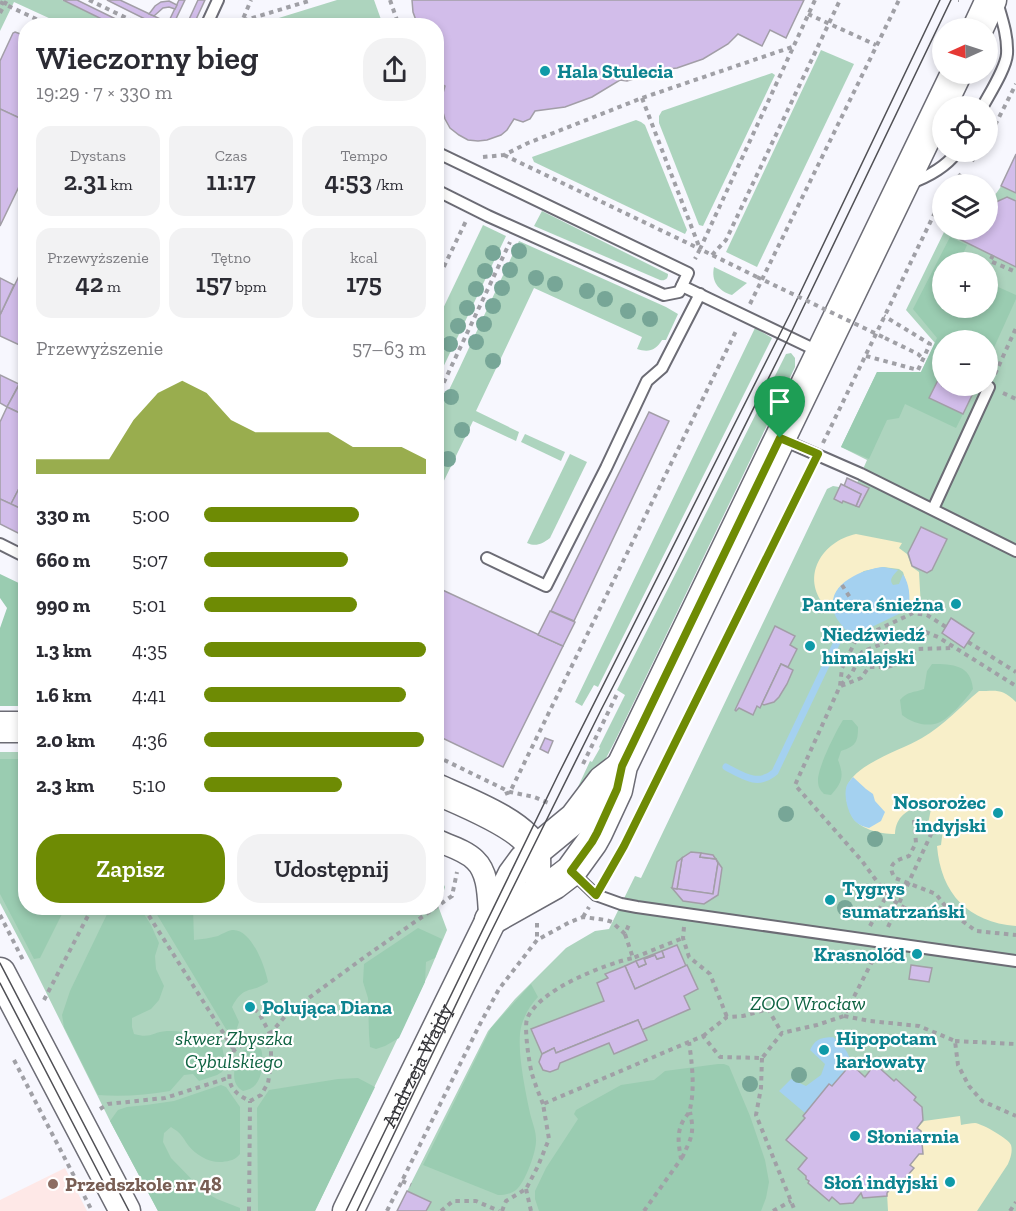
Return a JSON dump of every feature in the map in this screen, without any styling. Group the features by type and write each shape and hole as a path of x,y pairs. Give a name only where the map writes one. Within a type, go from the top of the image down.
{"main road":[{"path":"983,18 991,0"},
{"path":"490,920 536,895 571,871 597,833 617,789 622,766 951,84"},
{"path":"0,727 18,727"},
{"name":"Andrzeja Wajdy","path":"348,1211 513,875 534,850 575,818 603,782 622,766"},
{"path":"444,793 519,831 534,850 536,895"},
{"path":"0,973 125,1211"}],"street":[{"path":"444,844 466,854 478,863 487,885 490,920"}],"lane":[{"path":"210,18 218,0"},
{"path":"988,96 1007,55 1006,32 996,0"},
{"path":"444,156 688,273 679,292 664,295 444,194"},
{"path":"902,186 926,178 949,162"},
{"path":"682,286 822,352"},
{"path":"487,558 546,586 647,381 662,368 700,294"},
{"path":"933,509 985,396"},
{"path":"780,438 933,509 1016,551"},
{"path":"0,544 18,552"},
{"path":"571,871 596,895 629,906 1016,961"}],"path":[{"path":"89,0 126,18"},
{"path":"244,18 252,0"},
{"path":"252,18 312,0"},
{"path":"390,0 396,18"},
{"path":"700,249 815,0"},
{"path":"712,255 726,240 840,0"},
{"path":"503,796 510,792 899,0"},
{"path":"0,13 4,2 35,18"},
{"path":"808,14 876,45"},
{"path":"792,47 642,98 528,143 504,155 918,354 924,360"},
{"path":"998,119 1016,84"},
{"path":"642,98 700,249"},
{"path":"444,266 472,207"},
{"path":"596,895 624,846 932,218"},
{"path":"444,382 516,228"},
{"path":"998,264 1016,272"},
{"path":"866,356 918,370 924,360 930,344 884,316"},
{"path":"998,367 1016,328"},
{"path":"842,585 851,599"},
{"path":"946,627 927,615 913,613 856,640 843,668 840,686 795,785 862,861 887,895 905,909 928,915 949,911"},
{"path":"840,686 852,673 862,652 918,629 938,637 1016,686"},
{"path":"968,642 1016,672"},
{"path":"840,686 861,678 869,668 894,665 918,649 955,648"},
{"path":"582,766 618,692"},
{"path":"444,760 510,792 534,797"},
{"path":"914,820 916,835 914,850 909,856 895,861 891,870 895,878 936,894 949,911 976,931 1016,934"},
{"path":"844,1016 882,941 933,830"},
{"path":"444,902 452,896 461,864"},
{"path":"864,940 887,895"},
{"path":"44,1000 88,915"},
{"path":"148,915 234,1050 228,1078 232,1088 249,1101"},
{"path":"234,1050 250,1041 264,1041 287,1014 425,915"},
{"path":"686,915 683,938 689,957 710,974 727,1017"},
{"path":"387,1211 499,989 537,940 583,917 614,923"},
{"path":"625,934 633,958"},
{"path":"441,1211 453,1201 476,1201 500,1211 506,1201 526,1189 538,1166 549,1139 543,1104 532,1074 526,1031 528,1017 537,1005 602,966 633,958 683,938"},
{"path":"543,1104 703,1036 727,1017 743,1016 768,1009 782,1033"},
{"path":"254,1010 259,1013 270,1034"},
{"path":"795,1211 756,1115 761,1088 762,1058 782,1033 844,1016 920,1026 955,1041 1016,1044"},
{"path":"703,1036 720,1058 762,1058"},
{"path":"249,1101 261,1095 268,1083 271,1064 270,1049 264,1041"},
{"path":"955,1041 958,1065 969,1086 982,1101 1016,1116"},
{"path":"644,1211 681,1159 693,1134 690,1111 693,1070 689,1042"},
{"path":"14,1059 92,1211"},
{"path":"100,1109 108,1104 165,1098 228,1078"},
{"path":"249,1101 249,1211"},
{"path":"681,1159 678,1144 679,1131 690,1111"},
{"path":"402,1181 411,1185"},
{"path":"526,1189 531,1211"},
{"path":"773,1211 791,1201"},
{"path":"1010,1211 1016,1202"}],"shaded area":[{"name":"Przedszkole nr 48","path":"65,1168 87,1211 0,1211 0,1200"}],"green space":[{"path":"0,0 62,0 100,18 49,18 14,2 0,31"},
{"path":"337,0 374,0 380,18 279,18"},
{"path":"821,50 854,64 757,267 726,252"},
{"path":"772,73 775,75 703,226 699,225 659,123 659,116 662,111"},
{"path":"636,120 645,125 687,230 685,234 534,162 532,157"},
{"name":"ZOO Wrocław","path":"1016,154 1016,1211 397,1211 488,1031 515,999 566,948 595,931 609,929 635,876 641,878 827,489 833,486 839,487 841,484 854,490 867,460 841,447 877,372 921,372 932,349 932,396 998,396 998,330 932,330 932,340 906,310 932,257 932,318 998,318 998,252 934,252 940,240 998,240 998,191"},
{"path":"542,211 668,274 667,277 665,280 660,280 534,226"},
{"path":"483,225 506,236 444,365 444,306"},
{"path":"948,240 956,240 967,245 964,252 942,252"},
{"path":"519,241 678,314 666,340 662,340 652,350 645,351 637,349 642,337 534,288 476,411 519,432 516,441 473,421 444,481 444,400"},
{"path":"714,267 747,283 732,295 727,293 719,288 715,281"},
{"path":"932,272 932,318 998,318 998,287 1016,295 998,339 998,330 932,330 932,332 913,309"},
{"path":"755,328 772,338 598,687 594,685 582,706 575,702"},
{"path":"932,349 932,391 929,397 963,414 956,428 905,404 899,418 887,420 869,459 841,447 877,372 921,372"},
{"path":"791,353 795,358 795,367 616,739 604,762 572,800 625,695 617,690 786,354"},
{"path":"525,434 565,452 561,461 521,442"},
{"path":"570,454 587,462 550,538 539,544 527,543"},
{"path":"0,574 18,583 18,706 0,706 0,628 7,608 0,598"},
{"path":"932,664 954,666 965,671 972,681 973,689 947,717 938,723 924,724 902,715 900,700 908,694 924,689 927,671"},
{"path":"843,720 852,720 858,727 857,740 853,745 841,751 838,760 841,778 838,786 831,795 824,794 820,790 818,781 820,768"},
{"name":"skwer Zbyszka Cybulskiego","path":"0,752 18,752 18,915 441,915 447,930 428,975 315,1211 158,1211 0,903"},
{"path":"0,759 18,759 18,915 62,915 40,958 34,959 0,894"},
{"path":"107,915 145,915 159,943 155,956 156,969 164,986 159,1000 151,1009 132,1018 134,1034 148,1036 179,1031 215,1042 220,1038 225,1060 222,1072 199,1081 193,1074 184,1075 170,1091 116,1096 98,1095 64,1027 62,1015 70,991"},
{"path":"157,915 193,915 194,940 218,936 232,930 239,931 251,941 256,949 268,982 240,995 232,1007 239,1022 236,1031 226,1029"},
{"path":"418,928 442,939 435,958 426,962 425,982 399,1038 376,1049 370,1047 368,998 363,982 364,964"},
{"path":"531,984 538,997 524,1019 521,1029 520,1053 529,1108 536,1134 535,1151 523,1181 516,1190 498,1195 423,1165 491,1028"},
{"path":"253,1047 261,1049 263,1062 261,1072 255,1085 243,1091 238,1087 234,1078 235,1066 242,1051"},
{"path":"718,1064 729,1066 765,1160 769,1182 761,1211 539,1211 535,1191 546,1168 578,1119 574,1114 576,1110 621,1085 654,1080 665,1071"},
{"path":"358,1078 375,1087 315,1211 258,1211 257,1108 269,1090"},
{"path":"221,1085 226,1087 240,1107 240,1154 238,1156 222,1162 203,1158 171,1127 164,1133 163,1142 171,1158 203,1191 240,1208 240,1211 158,1211 110,1121 118,1110 127,1107 174,1101"}],"sand":[{"path":"856,534 902,543 899,548 907,554 912,567 919,572 921,608 909,608 909,592 903,572 899,569 883,567 864,571 839,588 832,606 825,606 818,595 815,584 818,562 833,544"},
{"path":"979,691 1003,692 1016,702 1016,926 984,919 971,912 951,891 944,878 937,846 941,845 943,829 928,824 931,809 918,808 907,812 899,821 895,834 883,833 870,830 858,823 851,814 846,797 846,790 851,779 859,771 930,733"},
{"path":"960,1116 961,1125 975,1123 984,1126 1006,1139 1012,1148 1008,1164 977,1211 888,1211 887,1193 897,1181 901,1184 913,1168 910,1165 919,1154 922,1154 917,1128 924,1121"}],"water":[{"path":"883,567 898,570 891,579 893,585 899,584 903,574 909,591 909,609 851,637 834,612 833,599 836,591 857,574"},
{"path":"853,777 873,794 875,801 885,812 881,821 869,828 856,822 849,810 846,789"},
{"path":"833,1037 845,1049 851,1064 805,1113 779,1091 791,1079 806,1086 821,1075 825,1064 810,1050 819,1039"}],"building":[{"path":"63,0 77,0 114,18 100,18"},
{"path":"107,0 120,0 158,18 143,18"},
{"path":"179,0 185,0 176,18 170,18"},
{"path":"198,0 205,0 197,18 190,18"},
{"name":"Hala Stulecia","path":"412,0 804,0 786,38 770,30 762,46 738,34 728,44 703,59 677,68 644,72 637,78 627,81 620,80 592,97 565,107 535,111 530,119 523,122 514,119 501,135 478,141 468,140 459,135 450,128 444,116 444,18 415,18"},
{"path":"169,1 177,5 175,9 163,8 154,16 149,14 161,2"},
{"path":"13,33 18,33 18,117 0,109 0,61"},
{"path":"0,109 18,117 18,189 0,226"},
{"path":"1016,154 1016,193 1001,186"},
{"path":"1007,197 1016,201 1016,267 998,258 998,252 986,252 961,240 998,240 998,201"},
{"path":"0,278 14,285 0,315"},
{"path":"18,278 18,344 0,336 0,315"},
{"path":"0,375 18,384 18,386 7,407 0,403"},
{"path":"18,387 18,412 7,407"},
{"path":"932,392 932,396 972,396 963,414 929,398"},
{"path":"7,407 18,412 18,490 11,504 0,499 0,422"},
{"path":"649,412 669,421 574,621 551,611"},
{"path":"847,478 869,488 859,507 856,506 861,494 844,486"},
{"path":"841,484 861,494 856,506 834,499"},
{"path":"18,490 18,507 11,504"},
{"path":"0,499 18,507 18,533 0,524"},
{"path":"921,527 947,539 932,570 927,573 912,566 908,553"},
{"path":"444,591 563,646 503,767 444,739"},
{"path":"550,611 575,622 563,646 538,635"},
{"path":"951,618 974,633 964,648 942,633"},
{"path":"775,626 795,636 790,645 797,649 788,667 781,664 760,708 757,706 753,715 739,708 736,711 735,710"},
{"path":"781,664 793,670 779,697 774,702 764,705 762,704"},
{"path":"545,738 553,741 548,753 540,749"},
{"path":"691,852 701,853 700,857 716,859 718,863 713,894 677,889 682,858"},
{"path":"701,853 713,855 716,859 700,857"},
{"path":"682,858 677,889 672,888 677,862"},
{"path":"717,860 722,868 718,895 704,904 683,901 672,888 713,894"},
{"path":"677,945 686,966 635,989 625,966 636,961 639,967 646,964 644,959 655,955 657,959 664,957 662,951"},
{"path":"662,951 664,957 657,959 655,955 644,959 646,964 639,967 636,961"},
{"path":"687,965 698,989 684,996 690,1009 642,1030 638,1020 556,1053 554,1048 542,1054 531,1029 604,1001 597,983 608,978 605,974 625,966 635,989"},
{"path":"911,965 932,968 929,982 909,979"},
{"path":"638,1020 647,1040 614,1054 609,1043 560,1063 558,1069 550,1072 543,1070 539,1062 542,1054 554,1048 556,1053"},
{"name":"Słoniarnia","path":"851,1064 865,1077 875,1064 916,1097 914,1100 922,1107 923,1120 917,1128 921,1131 923,1154 919,1154 910,1165 914,1168 900,1184 897,1181 887,1196 863,1198 861,1193 853,1203 840,1204 832,1197 829,1201 808,1183 806,1176 798,1169 807,1158 786,1140 829,1084 832,1086"},
{"path":"407,1191 431,1202 426,1211 397,1211"}],"waterway":[{"path":"726,767 744,776 757,779 763,779 775,772 838,640"}],"tram line":[{"path":"346,1211 558,775 791,312 940,0"},
{"path":"357,1211 485,944 789,337 951,0"},
{"path":"0,963 129,1211"},
{"path":"0,983 108,1191"}],"place":[{"name":"Hala Stulecia","path":"545,71"},
{"name":"Pantera śnieżna","path":"956,604"},
{"name":"Niedźwiedź himalajski","path":"810,646"},
{"name":"Nosorożec indyjski","path":"998,813"},
{"name":"Tygrys sumatrzański","path":"830,900"},
{"name":"Krasnolód","path":"917,954"},
{"name":"Polująca Diana","path":"250,1007"},
{"name":"Hipopotam karłowaty","path":"824,1050"},
{"name":"Słoniarnia","path":"855,1136"},
{"name":"Słoń indyjski","path":"950,1182"},
{"name":"Przedszkole nr 48","path":"53,1184"}],"route":[{"path":"780,438 818,454 624,846 596,895 571,871 597,833 617,789 622,766 780,438"}]}
